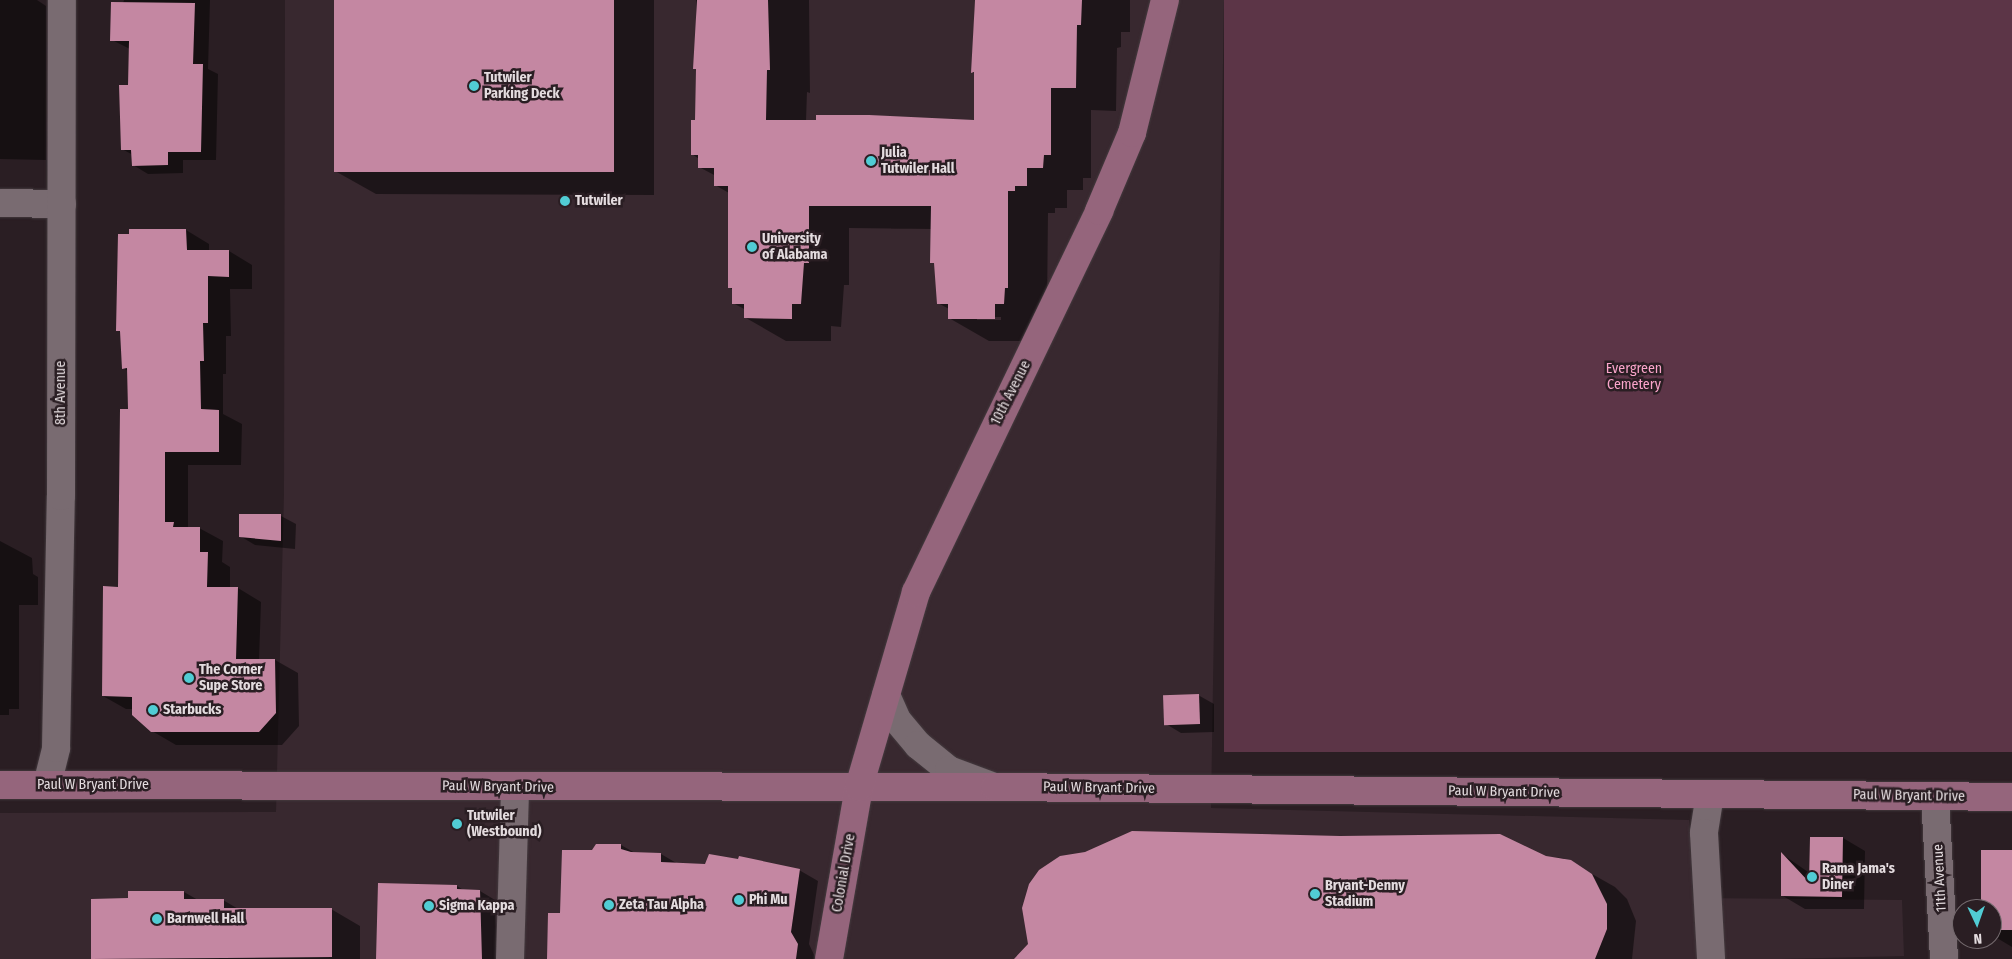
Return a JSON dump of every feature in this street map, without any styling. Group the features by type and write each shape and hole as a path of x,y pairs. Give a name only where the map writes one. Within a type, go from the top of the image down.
{"main road":[{"name":"10th Avenue","path":"859,787 916,592 956,504 1060,298 1132,133 1166,0"},
{"name":"Paul W Bryant Drive","path":"0,785 515,788 996,787 2012,797"},
{"name":"Colonial Drive","path":"829,959 859,787"}],"street":[{"name":"8th Avenue","path":"47,785 56,748 62,204 62,0"},
{"path":"0,203 62,204"},
{"name":"Paul W Bryant Drive","path":"886,695 897,720 918,745 949,770 996,787"},
{"path":"510,959 515,788"},
{"path":"1710,794 1704,833 1711,959"},
{"name":"11th Avenue","path":"1935,796 1944,959"}],"shaded area":[{"name":"University of Alabama","path":"285,0 1224,0 1211,808 1689,820 1693,898 1902,900 1904,956 1781,959 0,959 0,813 276,812 284,493"}],"green space":[{"name":"Evergreen Cemetery","path":"1224,0 2012,0 2012,752 1224,752"}],"building":[{"name":"Tutwiler Parking Deck","path":"334,0 614,0 614,172 334,172"},
{"name":"Julia Tutwiler Hall","path":"697,0 768,0 770,70 767,70 766,120 816,120 816,115 869,115 974,120 974,72 971,73 975,0 1082,0 1081,25 1077,25 1076,88 1051,88 1051,155 1044,155 1043,168 1027,168 1027,186 1015,186 1015,191 1008,191 1008,288 1005,288 1004,304 995,304 995,319 948,319 948,304 937,304 934,263 930,263 931,206 809,206 809,263 804,263 801,304 792,304 792,319 744,318 744,304 732,304 732,288 728,288 728,186 714,186 714,168 698,168 698,155 691,155 691,120 695,120 696,69 693,69"},
{"path":"111,2 195,3 193,64 203,64 201,152 168,152 168,165 132,166 131,150 121,150 119,85 128,85 129,41 110,41"},
{"path":"129,229 186,229 187,250 229,250 229,277 208,276 208,323 203,323 204,361 200,361 201,409 219,410 219,452 165,452 165,522 174,522 173,527 200,527 200,552 208,552 207,587 238,587 236,659 275,659 276,713 259,732 151,732 132,715 132,697 102,696 103,586 118,587 120,409 128,409 127,368 122,369 120,331 116,331 118,234 129,234"},
{"path":"239,514 281,514 281,541 239,537"},
{"path":"1199,694 1200,724 1164,725 1163,695"},
{"name":"Bryant-Denny Stadium","path":"1132,831 1340,836 1500,834 1546,856 1571,860 1592,874 1607,904 1607,929 1595,959 1014,959 1028,944 1022,908 1029,884 1039,870 1060,856 1085,852"},
{"name":"Rama Jama's Diner","path":"1810,837 1843,837 1842,897 1781,896 1781,852 1809,882"},
{"path":"596,844 621,844 621,849 631,852 661,853 661,862 705,864 709,854 738,859 739,856 800,869 791,932 798,944 796,959 547,959 548,913 560,913 562,850 592,850"},
{"path":"1981,850 2012,850 2012,930 2002,930 2002,899 1981,899"},
{"name":"Sigma Kappa","path":"378,883 457,885 457,889 480,890 482,959 376,959"},
{"name":"Barnwell Hall","path":"128,891 184,891 184,899 224,899 224,908 332,908 332,957 91,959 91,899 128,898"}],"place":[{"name":"Tutwiler Parking Deck","path":"474,86"},
{"name":"Julia Tutwiler Hall","path":"871,161"},
{"name":"Tutwiler","path":"565,201"},
{"name":"University of Alabama","path":"752,247"},
{"name":"The Corner Supe Store","path":"189,678"},
{"name":"Starbucks","path":"153,710"},
{"name":"Tutwiler (Westbound)","path":"457,824"},
{"name":"Rama Jama's Diner","path":"1812,877"},
{"name":"Bryant-Denny Stadium","path":"1315,894"},
{"name":"Phi Mu","path":"739,900"},
{"name":"Zeta Tau Alpha","path":"609,905"},
{"name":"Sigma Kappa","path":"429,906"},
{"name":"Barnwell Hall","path":"157,919"}]}
